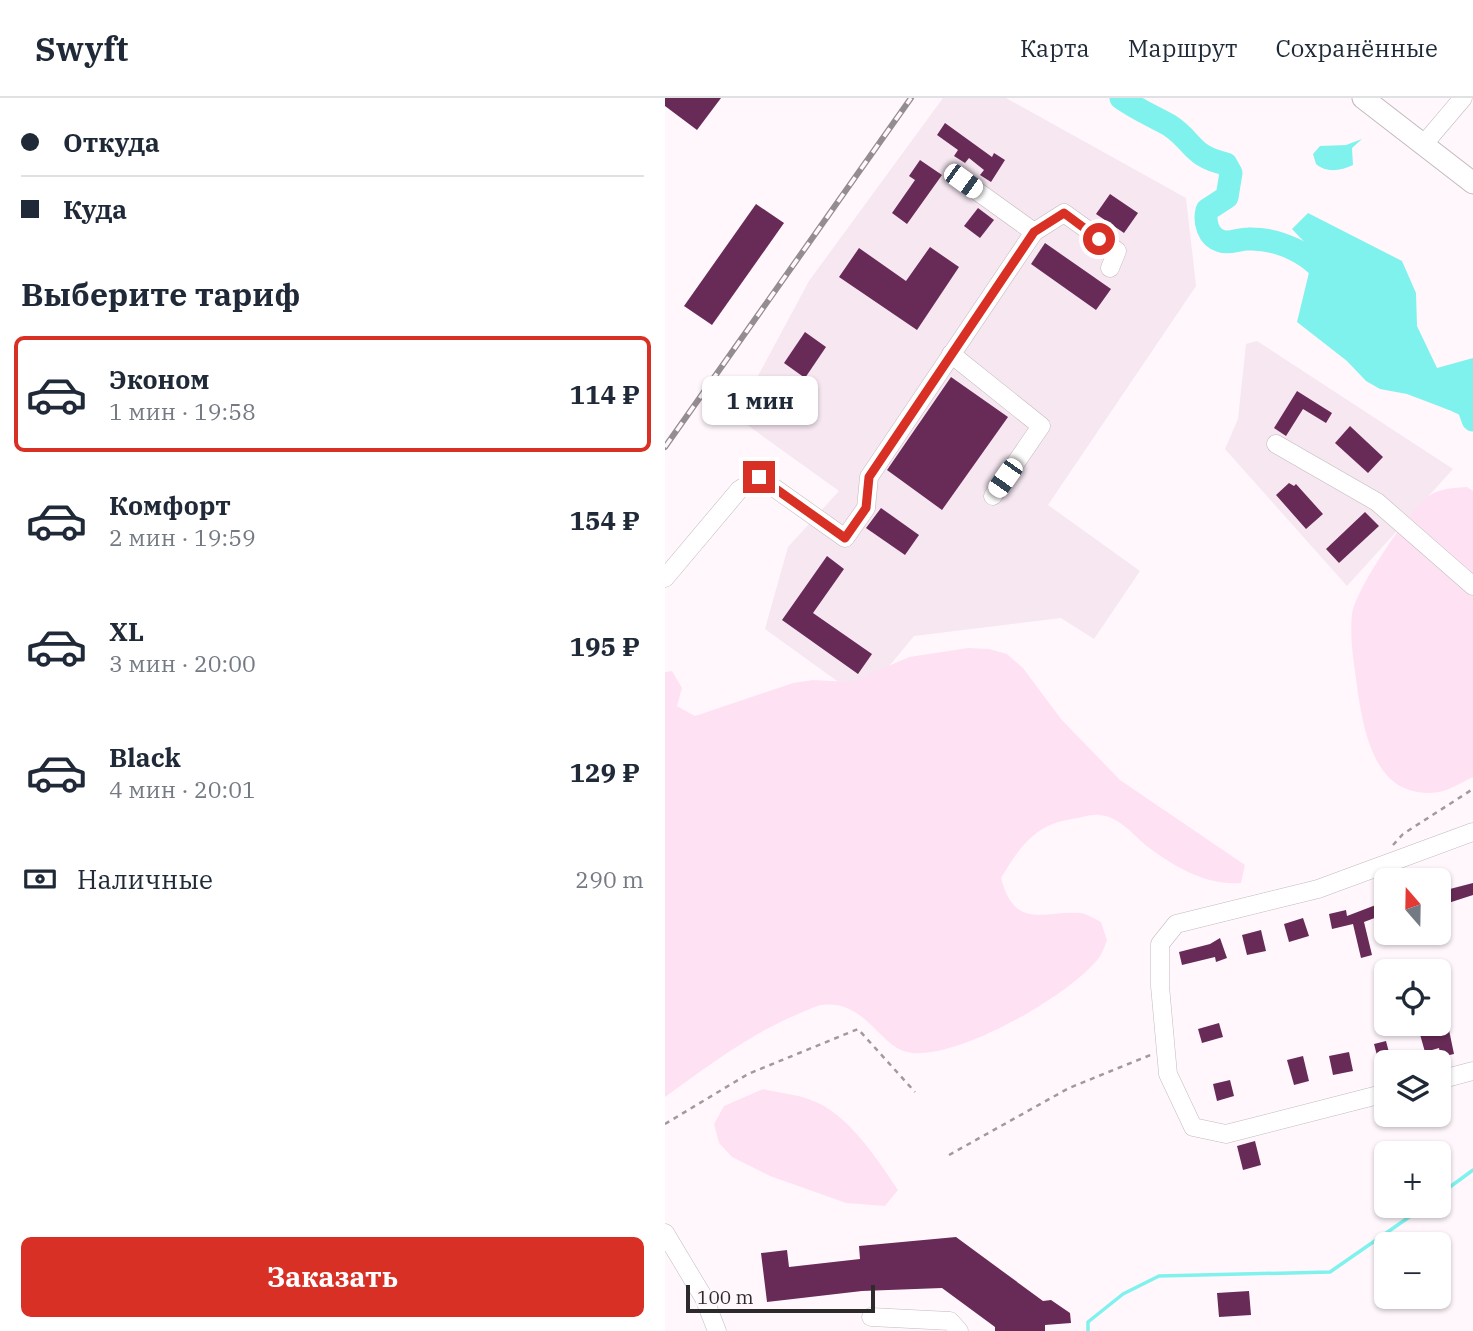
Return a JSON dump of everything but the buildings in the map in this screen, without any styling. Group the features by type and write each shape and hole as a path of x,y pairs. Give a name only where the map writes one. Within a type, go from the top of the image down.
{"main road":[{"path":"1363,98 1473,183"}],"street":[{"path":"1423,145 1463,98"},
{"path":"963,181 1034,232"},
{"path":"665,578 739,490 759,477 845,538 866,508 869,477 1034,232 1064,213 1117,251 1110,268"},
{"path":"951,354 1041,426 993,496"},
{"path":"1276,444 1377,502 1473,586"},
{"path":"1374,1096 1226,1134 1192,1127 1168,1074 1160,944 1177,924 1318,889 1473,832"},
{"path":"1451,1077 1473,1071"},
{"path":"665,1233 704,1297 717,1331"},
{"path":"871,1317 950,1321 959,1331"}],"path":[{"path":"1370,869 1403,834 1473,789"},
{"path":"665,1124 748,1074 858,1029 915,1092"},
{"path":"949,1155 1069,1088 1166,1048"}],"shaded area":[{"path":"943,98 1006,98 1186,198 1196,286 1048,505 1140,571 1094,639 1061,618 914,636 862,699 765,629 788,547 839,491 736,417 809,281"},
{"path":"1257,341 1453,469 1347,586 1225,449 1238,419 1246,344"},
{"path":"1467,487 1473,491 1473,777 1443,791 1418,792 1402,787 1388,777 1371,747 1358,694 1352,644 1352,614 1372,571 1417,507 1435,492"},
{"path":"968,648 989,649 1007,654 1023,668 1061,719 1120,780 1245,865 1241,883 1216,881 1192,874 1148,847 1119,822 1106,816 1093,815 1048,826 1029,839 1001,878 1007,895 1023,912 1043,915 1081,913 1101,922 1107,940 1101,955 1062,991 1037,1008 980,1037 927,1053 907,1052 897,1048 860,1015 849,1009 836,1005 821,1005 778,1023 745,1042 665,1097 665,672 672,671 682,688 677,706 695,716 793,683 813,680 852,682 909,657"},
{"path":"763,1089 811,1100 824,1106 849,1126 861,1138 898,1190 885,1206 846,1203 770,1176 732,1157 719,1143 714,1124 724,1106"}],"water":[{"path":"1362,139 1352,148 1353,165 1334,170 1324,169 1316,164 1313,154 1320,146 1346,145"},
{"path":"1308,213 1402,261 1416,293 1417,326 1437,368 1473,358 1473,406 1449,410 1407,394 1380,389 1366,381 1347,361 1297,322 1314,252 1292,229"}],"waterway":[{"path":"1121,98 1169,125 1205,157 1226,164 1231,173 1227,197 1207,210 1207,224 1213,236 1224,242 1260,239 1284,245 1316,264 1330,283"},
{"path":"1440,393 1468,406 1473,420"},
{"path":"1451,1186 1473,1170"},
{"path":"1088,1331 1088,1322 1123,1294 1159,1276 1330,1272 1408,1218"}],"railway":[{"path":"665,447 911,98"}],"route":[{"path":"759,477 845,538 866,508 869,477 1034,232 1064,213 1099,239"}]}
